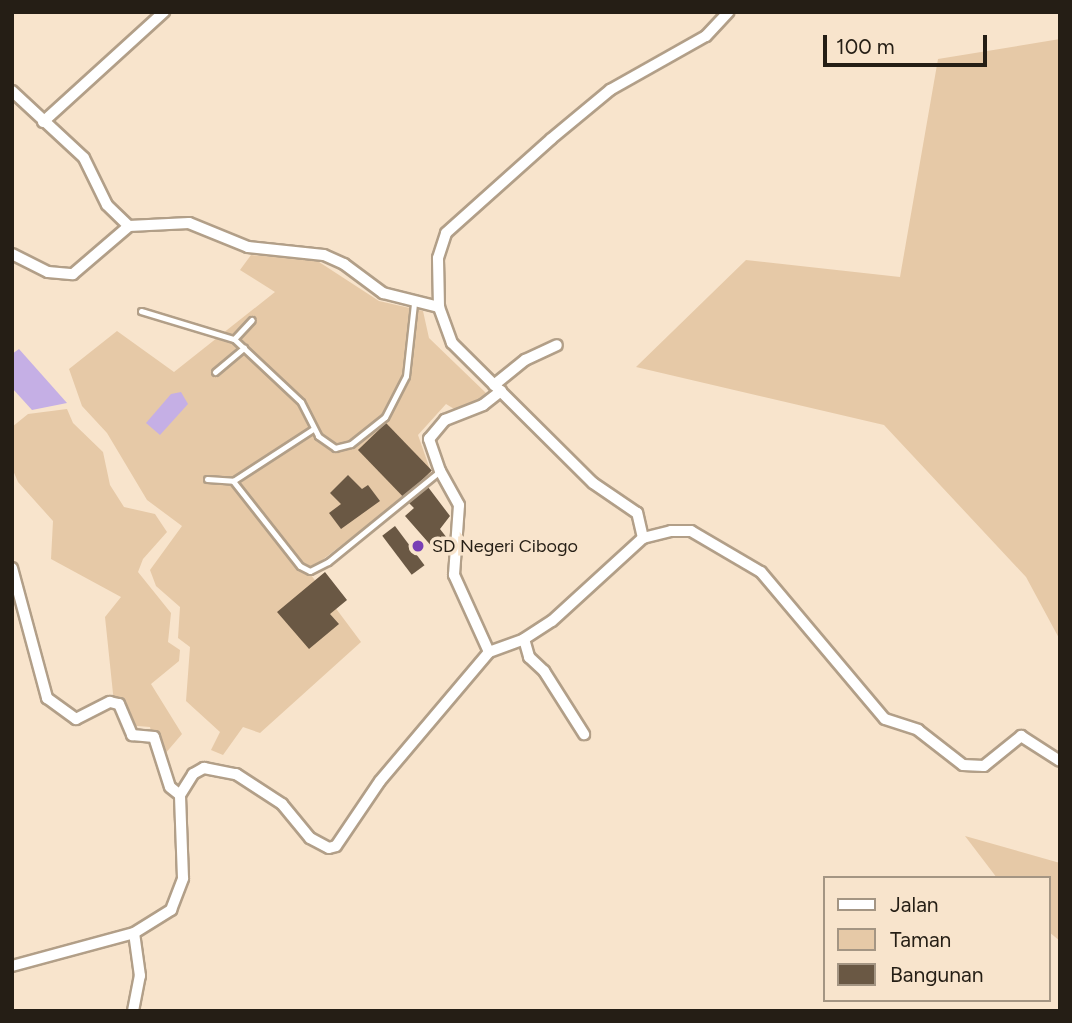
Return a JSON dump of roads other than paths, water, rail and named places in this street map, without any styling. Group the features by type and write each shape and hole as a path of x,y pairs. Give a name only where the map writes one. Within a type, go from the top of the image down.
{"street":[{"path":"43,122 164,12"},
{"path":"643,538 637,513 593,483 452,343 439,307 438,258 446,233 454,224 610,90 692,46 728,12"},
{"path":"12,91 84,158 107,205 129,226"},
{"path":"12,254 48,272 73,274 129,226 188,223 248,247 324,256 344,264 383,293 414,303 439,307"},
{"path":"489,652 454,575 459,505 430,450 435,430 451,417 483,405 525,360 557,345"},
{"path":"12,967 134,933 171,911 182,891 180,795 193,774 204,768 225,769 282,804 310,838 329,848 336,846 380,781 489,652 524,639 572,606 643,538 671,531 691,531 761,572 886,719 918,730 968,768 984,766 1021,736 1060,761"},
{"path":"12,568 47,698 76,719 110,702 118,704 132,735 153,736 170,787 180,795"},
{"path":"524,639 529,657 544,671 584,734"},
{"path":"133,1011 141,976 134,933"}],"lane":[{"path":"141,311 233,339 301,402 313,429 335,448 351,444 385,417 406,376 414,303"},
{"path":"233,339 252,320"},
{"path":"215,372 244,348"},
{"path":"206,479 233,481 313,429"},
{"path":"233,481 300,566 310,571 328,562 440,471"}],"place":[{"name":"SD Negeri Cibogo","path":"418,546"}]}
